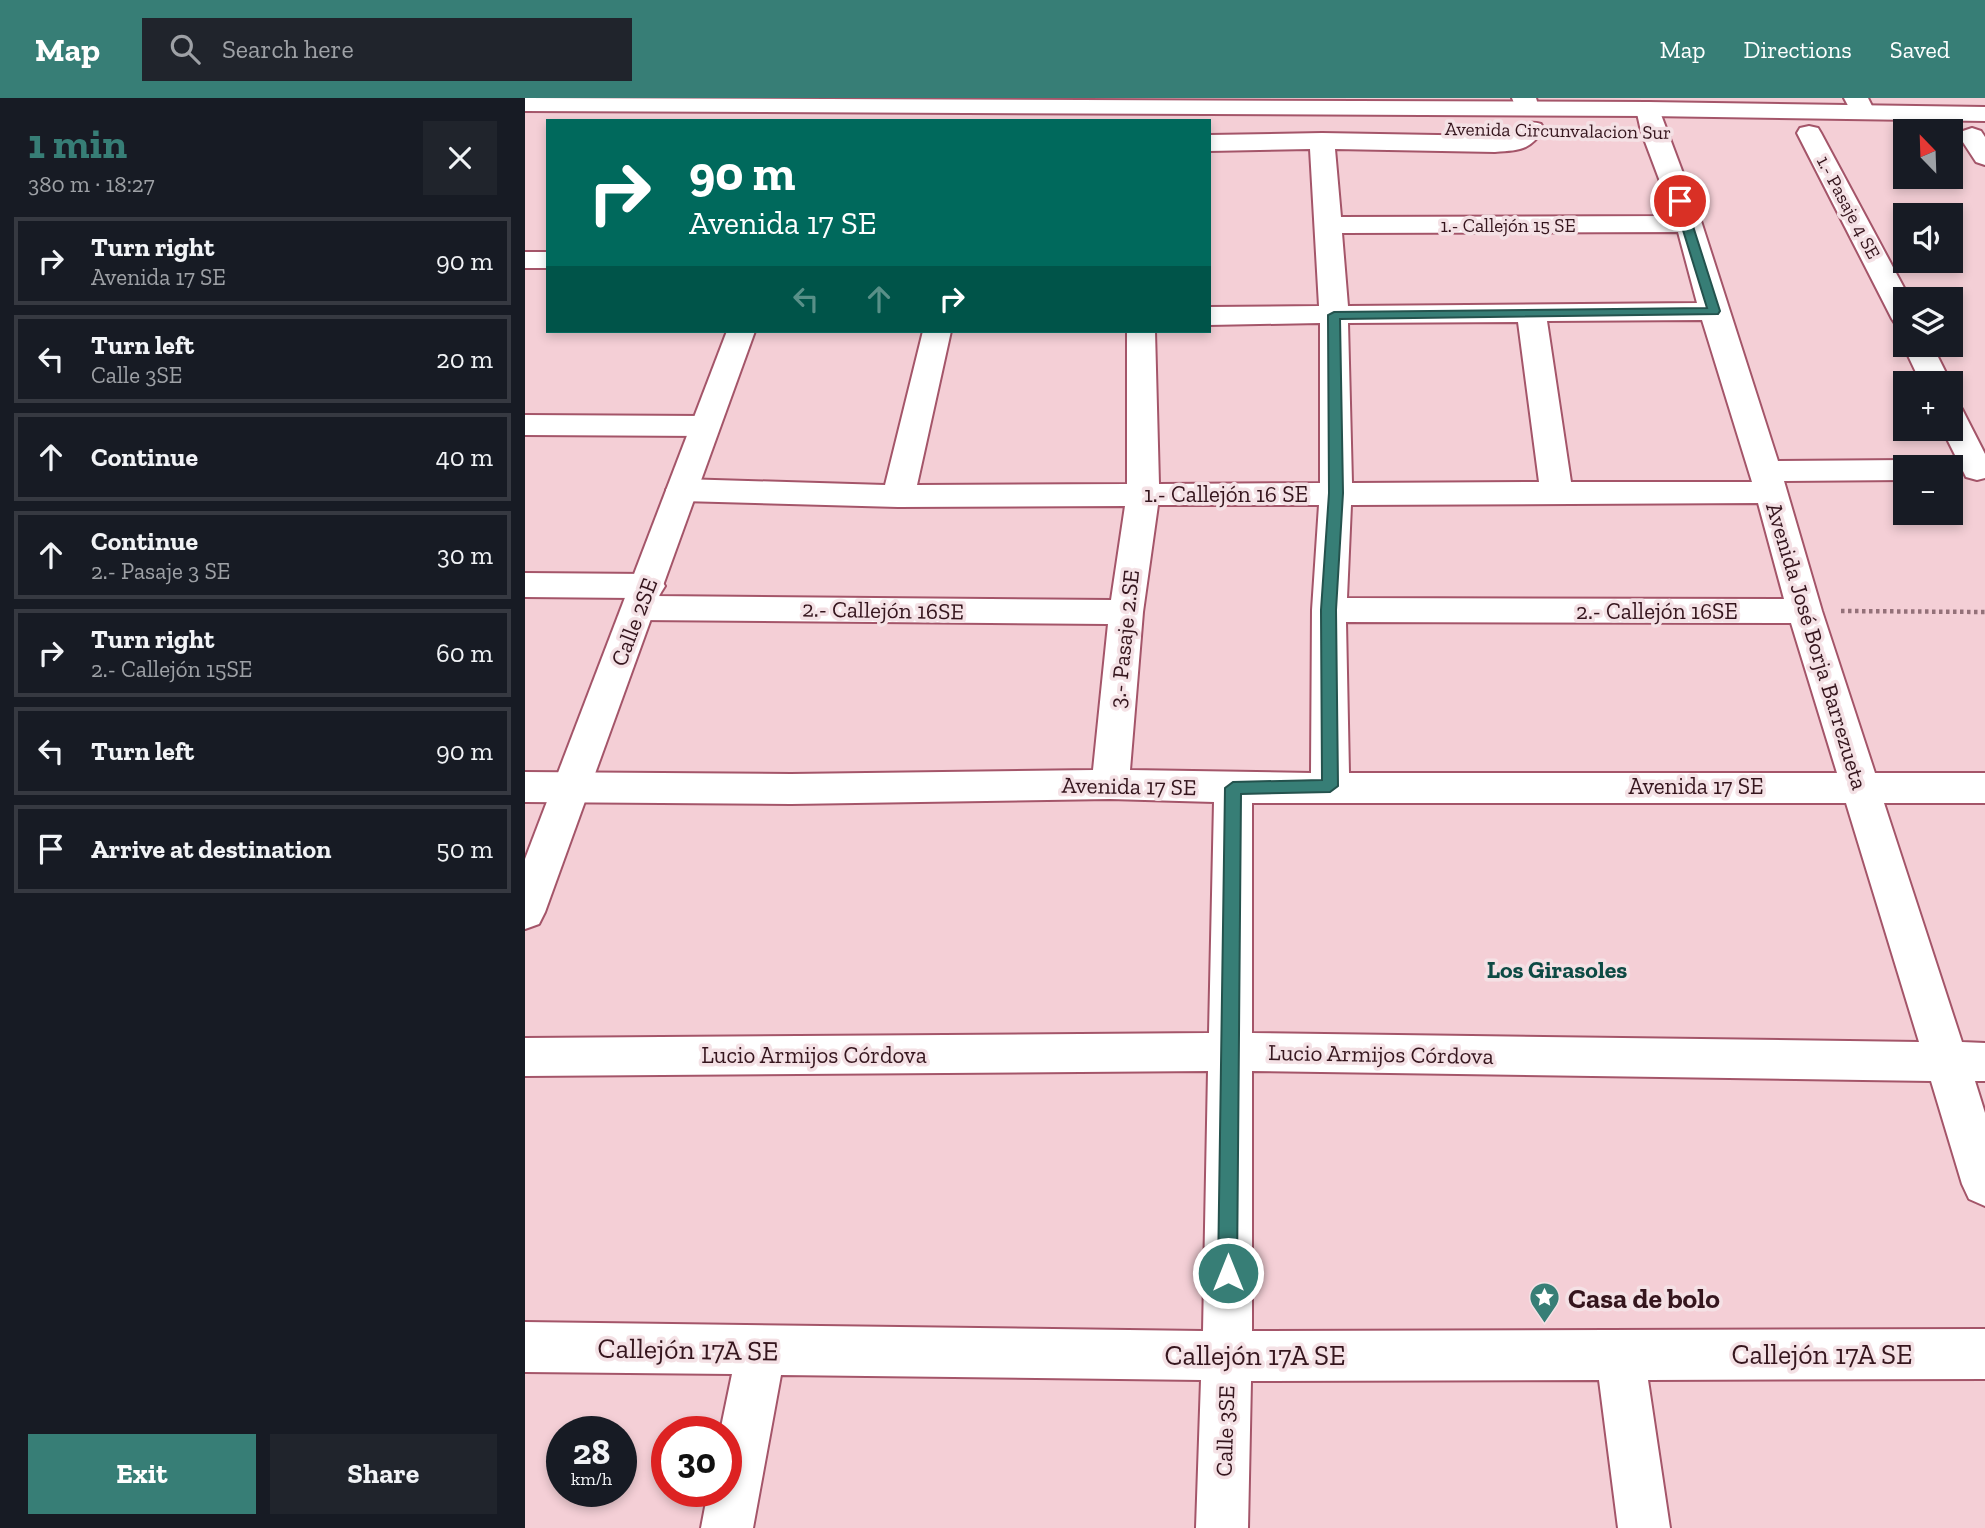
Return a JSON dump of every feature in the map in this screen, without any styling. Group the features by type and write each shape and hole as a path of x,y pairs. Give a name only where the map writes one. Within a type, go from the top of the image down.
{"street":[{"name":"Avenida Circunvalacion Sur","path":"525,104 831,113 867,102 1191,103 1528,112 1809,133 1893,135"},
{"name":"Avenida Circunvalacion Sur","path":"1651,120 1859,105 1985,114"},
{"name":"Avenida Circunvalacion Sur","path":"1211,127 1528,112"},
{"path":"1211,143 1520,142 1528,112"},
{"name":"Avenida José Borja Barrezueta","path":"1651,120 1689,224 1860,786 1965,1062 1985,1184"},
{"path":"525,124 546,124"},
{"name":"1.- Pasaje 4 SE","path":"1809,133 1893,291"},
{"path":"1322,141 1334,315 1336,493 1329,610 1330,786"},
{"name":"1.- Callejón 15 SE","path":"1328,225 1689,224"},
{"path":"525,260 546,260"},
{"path":"1211,316 1714,311"},
{"path":"1531,313 1557,494"},
{"name":"Calle 2SE","path":"525,912 740,333"},
{"path":"898,496 937,333"},
{"name":"3.- Pasaje 2.SE","path":"1110,784 1126,612 1143,495 1141,333"},
{"path":"525,425 704,426"},
{"path":"1960,441 1971,470"},
{"name":"1.- Callejón 16 SE","path":"682,490 898,496 1557,494 1893,471"},
{"name":"2.- Callejón 16SE","path":"525,585 644,597 1126,612"},
{"name":"2.- Callejón 16SE","path":"1329,610 1805,611"},
{"name":"Avenida 17 SE","path":"525,787 791,789 1110,784 1233,788 1985,788"},
{"name":"Calle 3SE","path":"1222,1528 1227,1356 1233,788"},
{"name":"Lucio Armijos Córdova","path":"525,1057 1229,1052 1965,1062"},
{"name":"Callejón 17A SE","path":"525,1347 1227,1356 1985,1354"},
{"path":"727,1528 761,1350"},
{"path":"1620,1355 1644,1528"}],"path":[{"path":"1805,611 1985,612"}],"place":[{"name":"Casa de bolo","path":"1545,1325"}],"district":[{"name":"Los Girasoles","path":"1557,970"}],"route":[{"path":"1228,1273 1233,788 1330,786 1329,610 1336,493 1334,315 1714,311 1680,201"}]}
